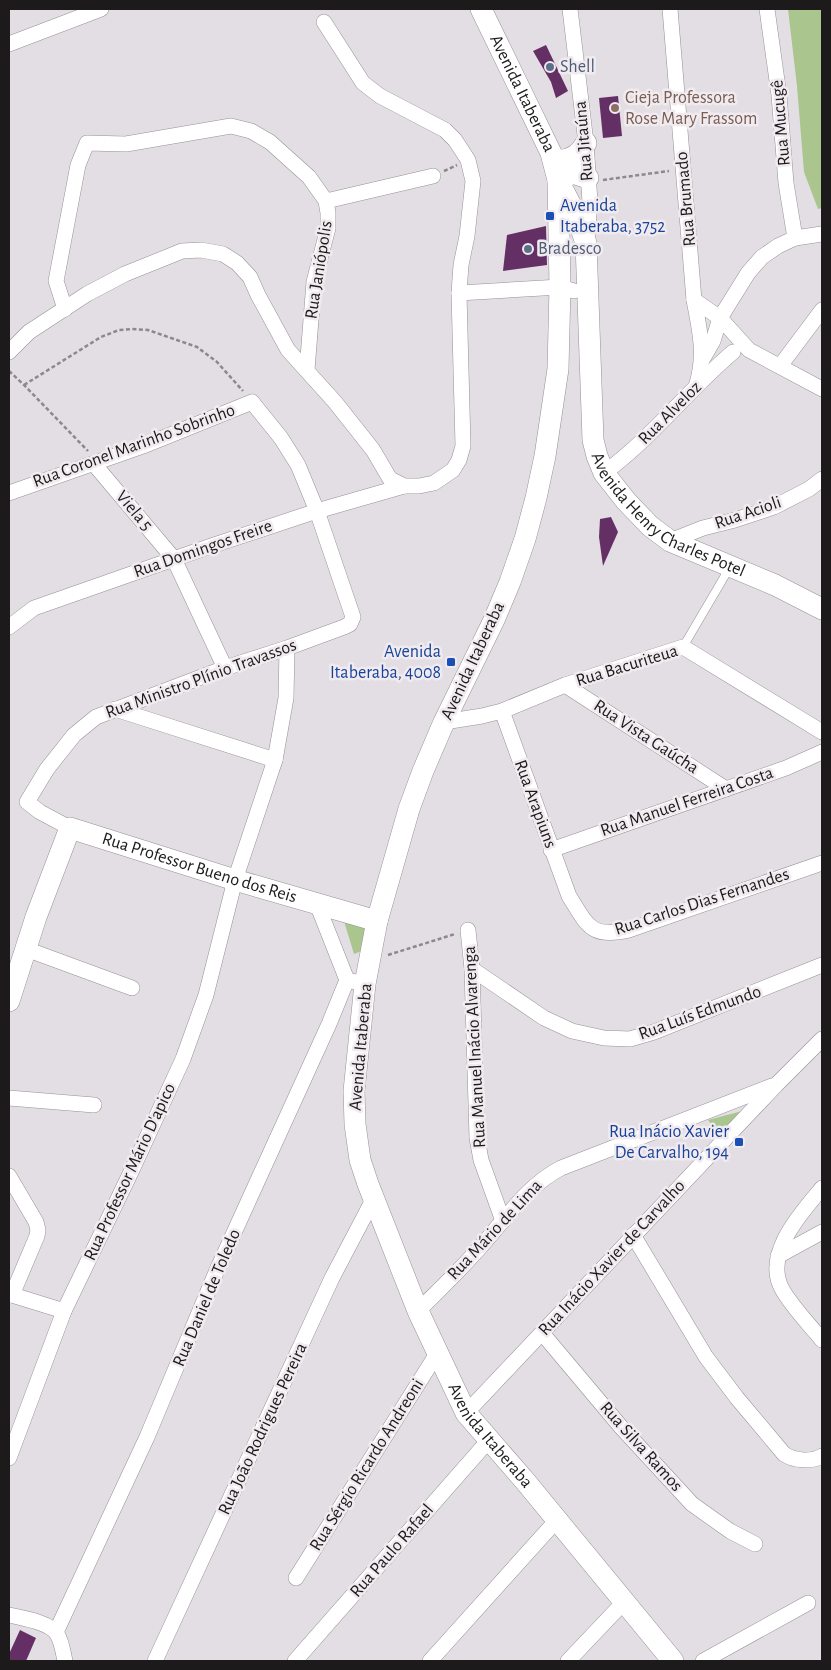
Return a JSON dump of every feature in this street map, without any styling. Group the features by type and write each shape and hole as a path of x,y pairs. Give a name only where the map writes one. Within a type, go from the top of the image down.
{"main road":[{"name":"Avenida Itaberaba","path":"481,9 548,145 555,170 574,294"},
{"path":"555,170 565,161 583,150 586,144"},
{"name":"Avenida Itaberaba","path":"555,170 577,217 586,243 558,369 545,456 525,539 510,582 423,771 377,921 370,960 356,982 355,1124 360,1160 374,1198 418,1310 466,1413 525,1481 673,1661"},
{"path":"555,170 573,173 588,180"},
{"name":"Avenida Henry Charles Potel","path":"574,294 579,329 589,366"},
{"name":"Avenida Henry Charles Potel","path":"574,294 589,366 593,440 597,456 604,473 626,501 650,526 670,541 775,585 822,609"},
{"name":"Avenida Itaberaba","path":"558,369 579,329"},
{"path":"9,1001 70,828"},
{"name":"Rua Professor Bueno dos Reis","path":"70,828 235,880 377,921"}],"street":[{"path":"9,44 101,9"},
{"name":"Rua Jitaúna","path":"570,9 586,144 589,209 586,243"},
{"name":"Rua Brumado","path":"670,9 694,300 701,342 702,360 696,387"},
{"name":"Rua Mucugê","path":"767,9 779,95 786,183 794,238"},
{"path":"324,22 363,83 380,96 445,130 455,140 468,160"},
{"name":"Rua Janiópolis","path":"65,308 56,281 78,165 86,143 126,144 231,126 251,131 270,142 309,177 326,201 328,228 314,282 307,370"},
{"name":"Rua Domingos Freire","path":"9,627 34,608 317,511 404,486 434,483 453,470 459,460 463,446 459,293 461,265 468,236 473,182 468,160"},
{"path":"326,201 433,176"},
{"path":"794,238 822,234"},
{"name":"Rua Alveloz","path":"702,360 713,341 720,318 748,273 762,257 794,238"},
{"path":"9,352 29,332 87,294 125,274 182,251 201,250 223,254 237,263 250,277 288,350 307,370 373,450 390,479 404,486"},
{"path":"459,293 574,294"},
{"path":"694,300 720,318 749,350 822,389"},
{"path":"780,366 822,310"},
{"name":"Rua Alveloz","path":"702,360 749,350"},
{"name":"Rua Alveloz","path":"604,473 624,458 733,352"},
{"name":"Rua Coronel Marinho Sobrinho","path":"9,493 143,446 252,402 281,438 298,464 317,511 353,617 352,621"},
{"name":"Viela 5","path":"96,463 174,559 225,668"},
{"name":"Rua Acioli","path":"670,541 703,528 774,507 808,489 822,479"},
{"name":"Rua Ministro Plínio Travassos","path":"27,802 47,769 74,735 96,717 225,668 344,627 352,621"},
{"name":"Rua Bacuriteua","path":"444,722 502,711 565,685 683,647 822,732"},
{"name":"Rua Professor Mário D'apico","path":"9,1458 64,1311 183,1059 206,995 235,880 275,760 286,698 287,648"},
{"name":"Rua Vista Gaúcha","path":"565,685 726,789"},
{"path":"115,709 275,760"},
{"name":"Rua Arapiuns","path":"502,711 569,896"},
{"name":"Rua Manuel Ferreira Costa","path":"551,850 786,768 822,752"},
{"name":"Rua Professor Bueno dos Reis","path":"27,802 40,812 70,828"},
{"name":"Rua Carlos Dias Fernandes","path":"569,896 584,920 593,929 613,934 822,863"},
{"path":"317,904 356,982"},
{"name":"Rua Manuel Inácio Alvarenga","path":"468,930 472,969 477,1138 481,1160 502,1221"},
{"path":"26,949 132,988"},
{"name":"Rua Luís Edmundo","path":"472,969 544,1018 572,1031 604,1038 630,1039 663,1028 822,965"},
{"name":"Rua Daniel de Toledo","path":"56,1632 147,1437 217,1270 325,1034 356,982"},
{"name":"Rua Inácio Xavier de Carvalho","path":"466,1413 633,1235 822,1039"},
{"name":"Rua Mário de Lima","path":"418,1310 474,1255 502,1221 536,1185 550,1174 560,1168 776,1085"},
{"path":"9,1098 94,1105"},
{"path":"9,1176 36,1222 38,1230 10,1294 64,1311"},
{"path":"822,1188 789,1231 778,1256 778,1276 781,1288 822,1340"},
{"name":"Rua João Rodrigues Pereira","path":"155,1661 332,1278 374,1198"},
{"path":"778,1256 822,1232"},
{"path":"633,1235 706,1357 737,1398 784,1454 798,1460 817,1459 822,1456"},
{"name":"Rua Silva Ramos","path":"542,1333 620,1427 692,1504 730,1531 755,1544"},
{"name":"Rua Sérgio Ricardo Andreoni","path":"296,1578 438,1352"},
{"name":"Rua Paulo Rafael","path":"295,1661 489,1440"},
{"path":"430,1661 556,1521"},
{"path":"568,1661 624,1602"},
{"path":"703,1661 808,1603"},
{"path":"9,1616 42,1624 56,1632 63,1647 65,1661"}],"lane":[{"path":"683,647 730,567"}],"path":[{"path":"433,176 468,160"},
{"path":"588,180 683,170"},
{"path":"24,385 101,337 119,330 148,330 197,348 217,362 252,402"},
{"path":"9,371 96,463"},
{"path":"370,960 468,930"}],"green space":[{"path":"788,9 822,9 822,208 818,209 804,172"},
{"path":"344,921 372,928 367,949 354,954"},
{"path":"769,1104 729,1146 708,1120"}],"building":[{"name":"Shell","path":"546,45 568,91 556,98 551,82 533,51"},
{"path":"618,96 622,136 603,138 599,98"},
{"name":"Bradesco","path":"546,226 547,265 503,271 507,235"},
{"path":"611,517 618,532 603,566 599,537 600,519"},
{"path":"20,1630 36,1638 26,1661 9,1661 9,1654"}],"place":[{"name":"Shell","path":"550,67"},
{"name":"Cieja Professora Rose Mary Frassom","path":"615,108"},
{"name":"Avenida Itaberaba, 3752","path":"550,216"},
{"name":"Bradesco","path":"528,249"},
{"name":"Avenida Itaberaba, 4008","path":"451,662"},
{"name":"Rua Inácio Xavier De Carvalho, 194","path":"739,1142"}]}
